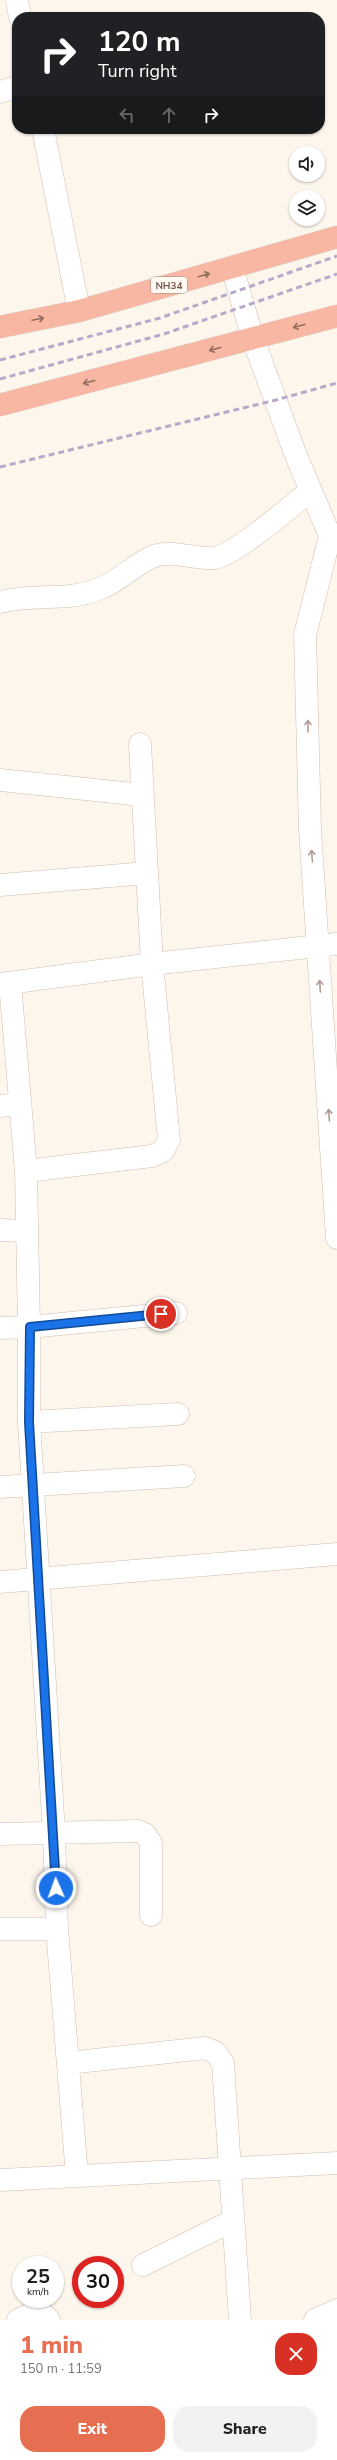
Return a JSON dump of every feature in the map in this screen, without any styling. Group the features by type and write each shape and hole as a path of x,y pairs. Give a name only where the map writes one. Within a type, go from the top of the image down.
{"highway":[{"name":"NH34","path":"0,327 79,310 337,237"},
{"path":"0,406 337,316"}],"street":[{"path":"17,0 19,12"},
{"path":"0,92 12,88"},
{"path":"44,134 79,310"},
{"path":"232,267 253,338 295,453 333,537 306,635 310,829 327,944 337,1238"},
{"path":"0,602 37,596 61,597 100,589 154,556 169,554 198,558 216,558 232,550 311,490"},
{"path":"26,1171 152,1156 163,1151 169,1140 152,964 140,744"},
{"path":"0,780 142,795"},
{"path":"0,885 147,873"},
{"path":"77,2176 57,1929 54,1833 29,1422 30,1327 26,1171 10,1105 5,983 327,944"},
{"path":"0,1230 27,1230"},
{"path":"0,1328 30,1327 176,1313"},
{"path":"29,1422 178,1414"},
{"path":"0,1487 184,1476"},
{"path":"0,1582 337,1554"},
{"path":"0,1834 138,1831 145,1834 151,1843 151,1915"},
{"path":"0,1929 57,1929"},
{"path":"68,2063 205,2048 216,2052 223,2063 228,2168 240,2320"},
{"path":"0,2180 337,2163"},
{"path":"143,2265 232,2221"},
{"path":"315,2320 337,2310"},
{"path":"18,2320 31,2314 41,2312 48,2320"}],"railway":[{"path":"0,360 160,318 337,256"},
{"path":"0,379 164,334 337,274"},
{"path":"0,467 276,400 337,383"}],"route":[{"path":"56,1888 29,1422 30,1327 161,1314"}]}
